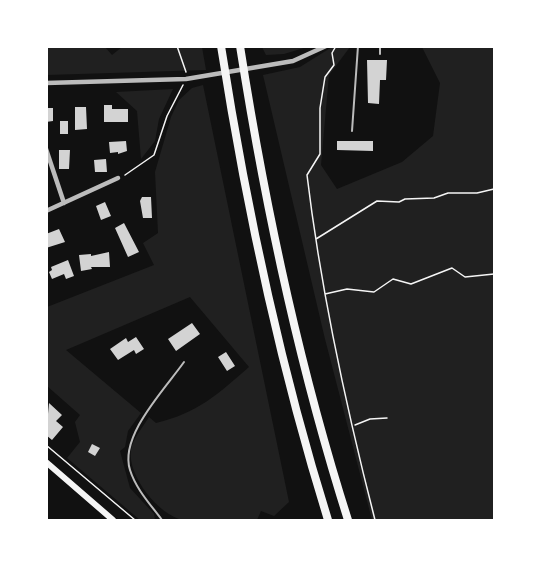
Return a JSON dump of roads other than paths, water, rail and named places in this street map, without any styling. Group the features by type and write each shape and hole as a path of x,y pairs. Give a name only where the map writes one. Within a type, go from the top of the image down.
{"highway":[{"path":"221,46 252,220 276,326 328,520"},
{"path":"240,46 270,216 294,322 348,520"}],"main road":[{"path":"46,462 113,520"}],"street":[{"path":"46,83 197,77 303,59 326,46"},
{"path":"46,149 64,203"},
{"path":"46,211 118,178"}],"lane":[{"path":"352,131 358,46"},
{"path":"380,46 380,54"},
{"path":"162,520 134,481 128,463 128,445 184,362"}]}
